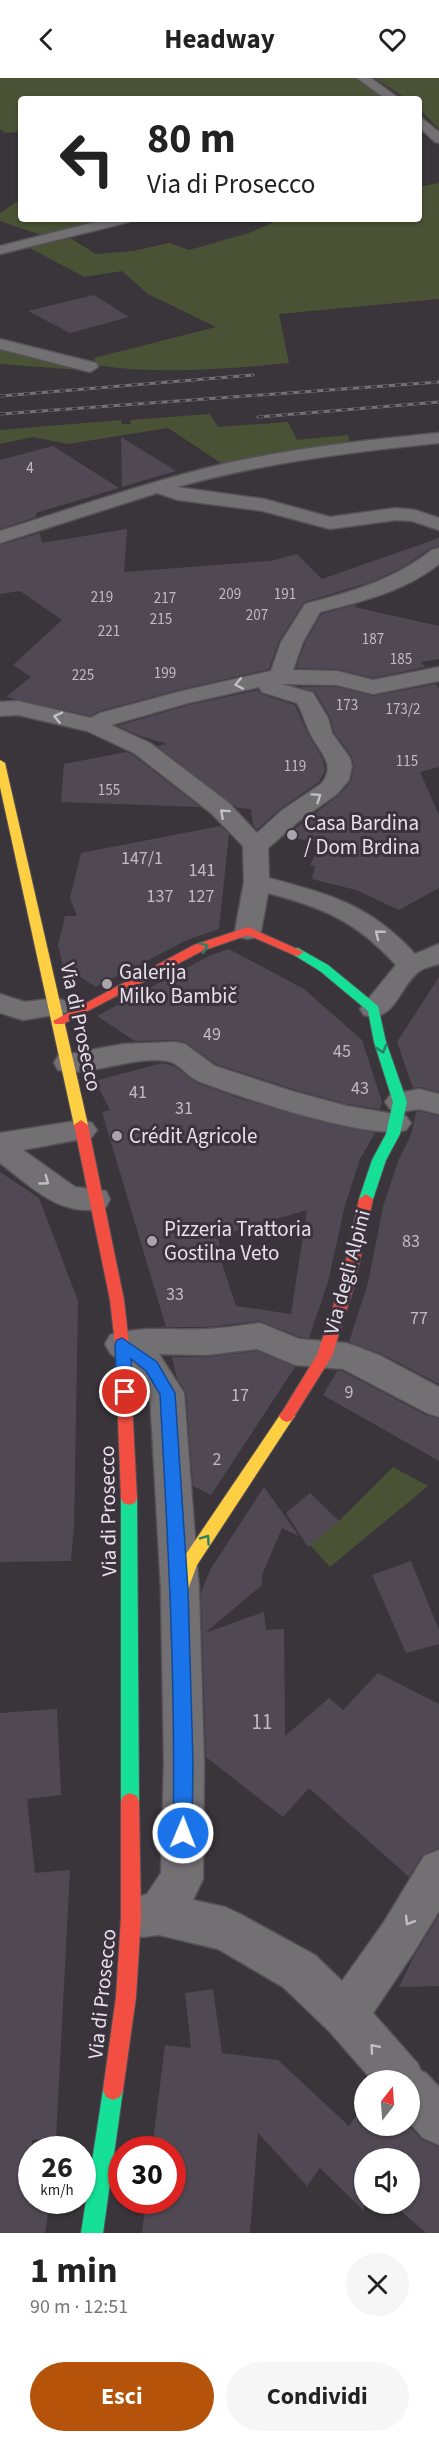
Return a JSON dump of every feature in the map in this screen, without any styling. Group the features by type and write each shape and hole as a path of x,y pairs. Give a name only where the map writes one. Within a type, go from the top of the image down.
{"main road":[{"name":"Via di Prosecco","path":"0,763 4,796 68,1063 117,1300 122,1344 129,1463 145,1916 126,1997 92,2233"},
{"path":"57,1014 198,948 248,931 291,948 324,968 374,1009 398,1112"},
{"name":"Via degli Alpini","path":"180,1590 190,1562 304,1391 324,1356 348,1283 364,1206 379,1160 393,1134 398,1112"}],"street":[{"path":"363,78 390,96"},
{"path":"422,124 436,144"},
{"path":"0,250 115,222"},
{"path":"0,344 90,368"},
{"path":"0,537 211,472 363,445 439,438"},
{"path":"160,488 178,494 264,505 330,523 396,514 415,516 439,524"},
{"path":"255,845 290,816 329,789 337,780 340,766 338,758 321,733 317,718 305,698 270,687 312,608 387,588 411,576 438,557"},
{"path":"95,726 107,717 125,714 167,700 275,677 338,678 373,687 439,674"},
{"path":"0,709 18,708 95,726 142,748 220,808 255,845 256,882 248,931"},
{"path":"256,882 305,896 355,915 386,939 410,964"},
{"path":"374,1009 410,964 435,956 439,952"},
{"path":"0,1003 23,1011 57,1014"},
{"path":"68,1063 123,1053 176,1051 205,1073 287,1100 347,1116 398,1112 419,1099 439,1104"},
{"path":"0,1143 82,1130"},
{"path":"0,1148 68,1197 95,1199"},
{"path":"122,1344 207,1342 260,1336 296,1352 346,1356 369,1365 439,1403"},
{"path":"122,1344 152,1366 167,1393 180,1590 184,1763 182,1880 145,1916"},
{"path":"345,2015 399,1937 439,1871"},
{"path":"145,1916 225,1929 298,1971 345,2015 393,2070"},
{"path":"420,2100 439,2122"}],"green space":[{"path":"0,78 355,78 382,96 18,96 18,132 5,133 0,129"},
{"path":"374,78 439,78 439,129 422,112 422,96 402,96"},
{"path":"439,183 439,299 279,314 289,363 168,370 96,365 94,358 216,327 148,294 122,271 84,277 30,248 70,238 96,254 133,251 169,243 189,250 249,233 274,222 422,222 422,186"},
{"path":"18,201 18,222 91,222 41,235 0,221 0,213"},
{"path":"0,348 92,371 0,364"},
{"path":"210,414 218,427 288,422 297,440 348,435 350,442 221,463 168,428 68,444 33,437 0,444 0,430 121,420 122,424 131,424 130,420"},
{"path":"393,1467 428,1486 330,1567 310,1545 339,1521"}],"building":[{"path":"94,295 129,317 70,333 28,311"},
{"path":"121,437 176,471 122,487"},
{"path":"53,446 119,488 36,513 36,517 0,529 0,460"},
{"path":"127,529 124,572 271,561 297,554 322,579 439,538 439,546 431,548 401,568 371,582 304,602 279,641 269,669 182,689 99,711 91,716 6,697 31,677 13,665 62,620 20,591 0,594 0,545 40,533 42,543"},
{"path":"358,604 354,607 439,626 439,659 421,662 425,667 373,678 337,669 296,668 305,643 321,614"},
{"path":"436,684 439,689 439,767 420,772 439,815 439,888 399,910 356,890 312,879 315,866 310,865 321,842 284,837 339,795 351,781 354,765 352,757 334,732 330,717 315,692 299,687 337,687 373,696"},
{"path":"258,690 261,694 295,705 308,734 323,759 325,770 319,782 280,809 257,830 253,825 251,809 237,808 157,746 167,744 117,726 189,705"},
{"path":"126,752 200,807 61,802 64,764"},
{"path":"220,826 229,834 219,929 187,940 96,987 63,966 58,945 65,916 77,916 70,898 81,853"},
{"path":"229,949 304,989 362,1040 382,1102 380,1109 347,1104 216,1064 185,1042 135,1041 97,1016 209,956"},
{"path":"439,977 439,1092 420,1087 413,1088 397,1042"},
{"path":"162,1063 174,1066 197,1083 241,1099 334,1125 375,1133 360,1159 345,1205 328,1282 309,1338 300,1337 260,1321 208,1327 166,1327 102,1112 110,1110 95,1081","holes":["307,1210 291,1314 236,1306 223,1267 218,1236"]},
{"path":"416,1112 439,1116 439,1384 382,1354 349,1342 368,1283 383,1207 398,1161 411,1135"},
{"path":"0,1172 39,1198 78,1301 74,1527 71,1561 0,1562"},
{"path":"257,1351 295,1367 211,1495 193,1486 186,1393 177,1378 172,1357 207,1357"},
{"path":"337,1371 342,1371 426,1415 439,1419 439,1461 323,1395"},
{"path":"264,1487 299,1536 282,1528 262,1575 262,1585 205,1633 264,1612 266,1630 284,1629 285,1736 329,1698 343,1710 378,1673 439,1704 439,1848 422,1855 409,1877 309,1788 283,1817 206,1757 201,1593 210,1570"},
{"path":"310,1493 339,1521 308,1547 286,1513"},
{"path":"411,1561 439,1630 439,1644 406,1653 372,1575"},
{"path":"57,1709 61,1795 27,1799 35,1873 70,1870 56,2136 18,2136 18,2214 48,2214 45,2233 0,2233 0,1713"},
{"path":"439,1915 439,1986 399,1987 414,1956"},
{"path":"213,1989 222,2053 278,2060 349,2126 354,2119 354,2136 418,2136 439,2147 439,2233 426,2233 404,2214 420,2214 420,2148 354,2148 354,2201 320,2168 307,2186 258,2133 250,2233 142,2233 144,2214 186,2214 186,2136 154,2136 165,2045 191,2048 185,1993"}],"railway":[{"path":"0,396 253,375"},
{"path":"0,414 439,382"},
{"path":"258,417 439,402"}],"traffic: fast":[{"path":"298,952 324,968 374,1009 380,1042 400,1102 393,1134 379,1160 366,1199"},
{"path":"129,1498 130,1802"},
{"path":"92,2233 113,2090"}],"traffic: slow":[{"path":"0,763 81,1125"},
{"path":"180,1590 190,1562 287,1416"}],"traffic: jam":[{"path":"59,1021 198,948 248,931 298,952"},
{"path":"81,1125 117,1300 122,1344 129,1498"},
{"path":"287,1416 324,1356 348,1283 366,1199"},
{"path":"113,2090 126,1997 131,1917 130,1802"}],"place":[{"name":"Casa Bardina / Dom Brdina","path":"292,835"},
{"name":"Galerija Milko Bambič","path":"107,984"},
{"name":"Crédit Agricole","path":"117,1136"},
{"name":"Pizzeria Trattoria Gostilna Veto","path":"152,1241"}],"route":[{"path":"125,1392 122,1344 152,1366 167,1393 180,1590 184,1763 183,1833"}]}
